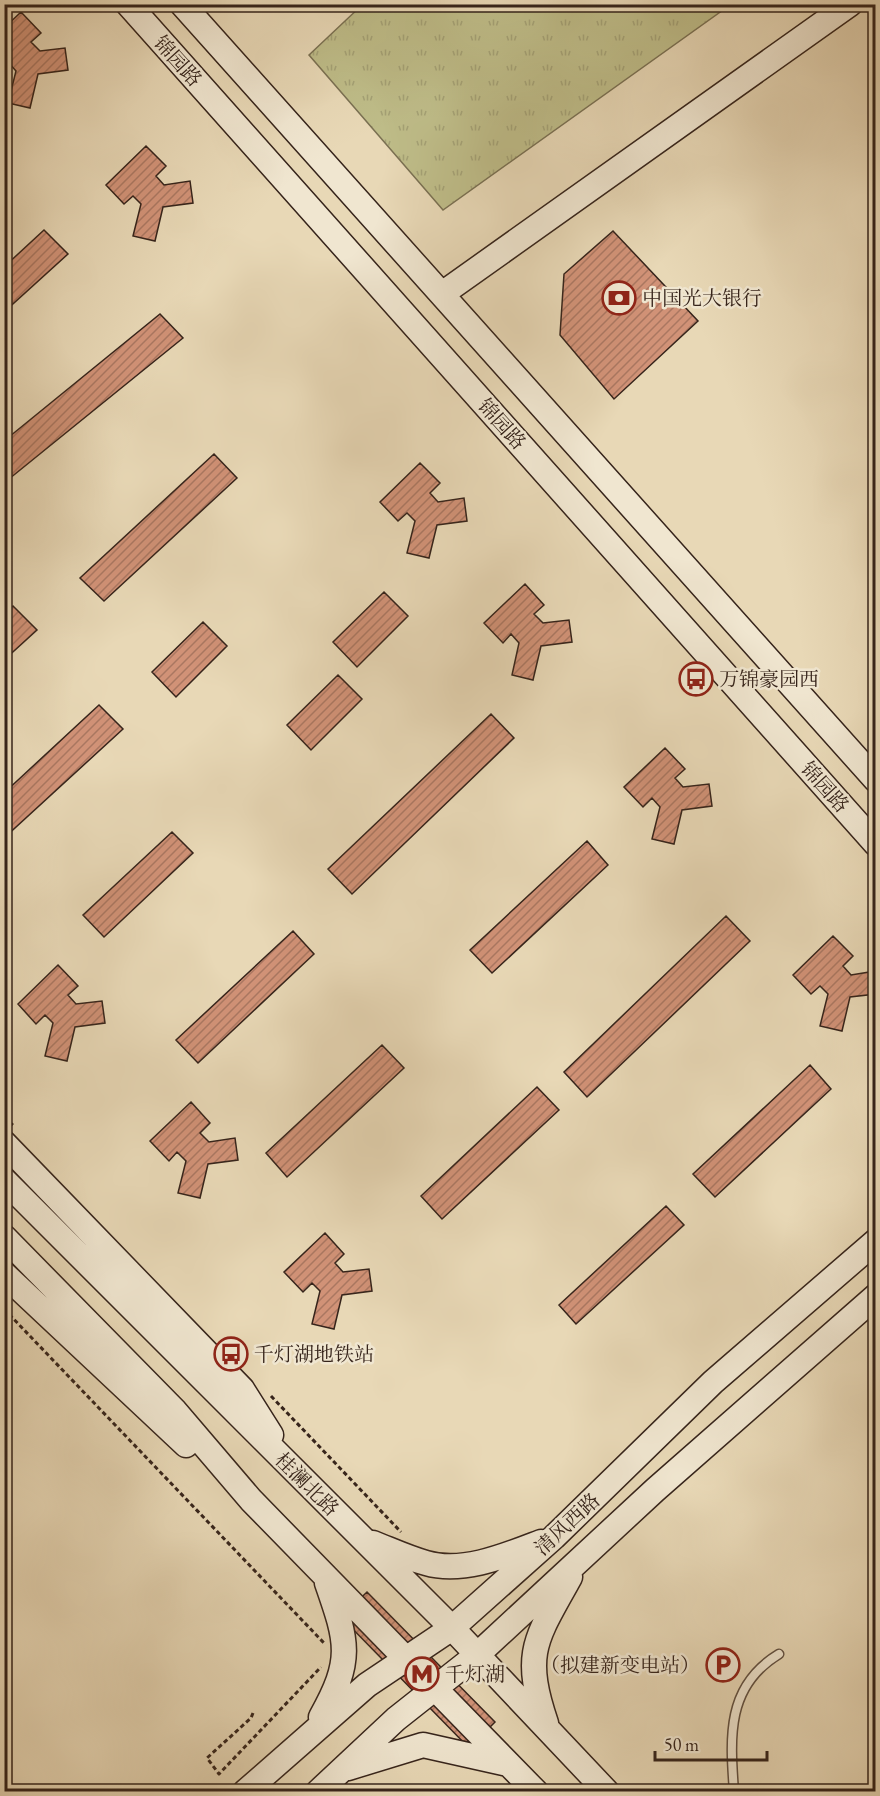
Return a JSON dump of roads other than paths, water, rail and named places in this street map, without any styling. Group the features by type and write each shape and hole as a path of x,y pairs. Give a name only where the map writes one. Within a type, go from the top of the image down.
{"main road":[{"name":"锦园路","path":"128,4 876,844"},
{"path":"182,4 876,780"},
{"path":"442,294 850,4"},
{"path":"4,1143 242,1389 291,1468"},
{"name":"桂澜北路","path":"4,1180 452,1628 607,1791"},
{"path":"4,1237 175,1411 251,1500 536,1791"},
{"name":"清风西路","path":"245,1791 367,1685 452,1628 554,1538 713,1383 876,1240"},
{"path":"4,1274 195,1454 251,1500"},
{"name":"清风西路","path":"318,1791 396,1719 477,1655 579,1560 870,1303"},
{"path":"364,1540 428,1564 451,1566 501,1556 554,1538"},
{"path":"548,1729 536,1694 532,1668 534,1646 579,1560"},
{"path":"313,1730 338,1686 344,1665 339,1616 324,1575"},
{"path":"342,1770 423,1745 508,1764"}],"lane":[{"path":"734,1791 731,1732 739,1699 754,1674 779,1654"}],"place":[{"name":"中国光大银行","path":"619,298"},
{"name":"万锦豪园西","path":"696,679"},
{"name":"千灯湖地铁站","path":"231,1354"},
{"name":"（拟建新变电站）","path":"723,1665"},
{"name":"千灯湖","path":"422,1674"}]}
